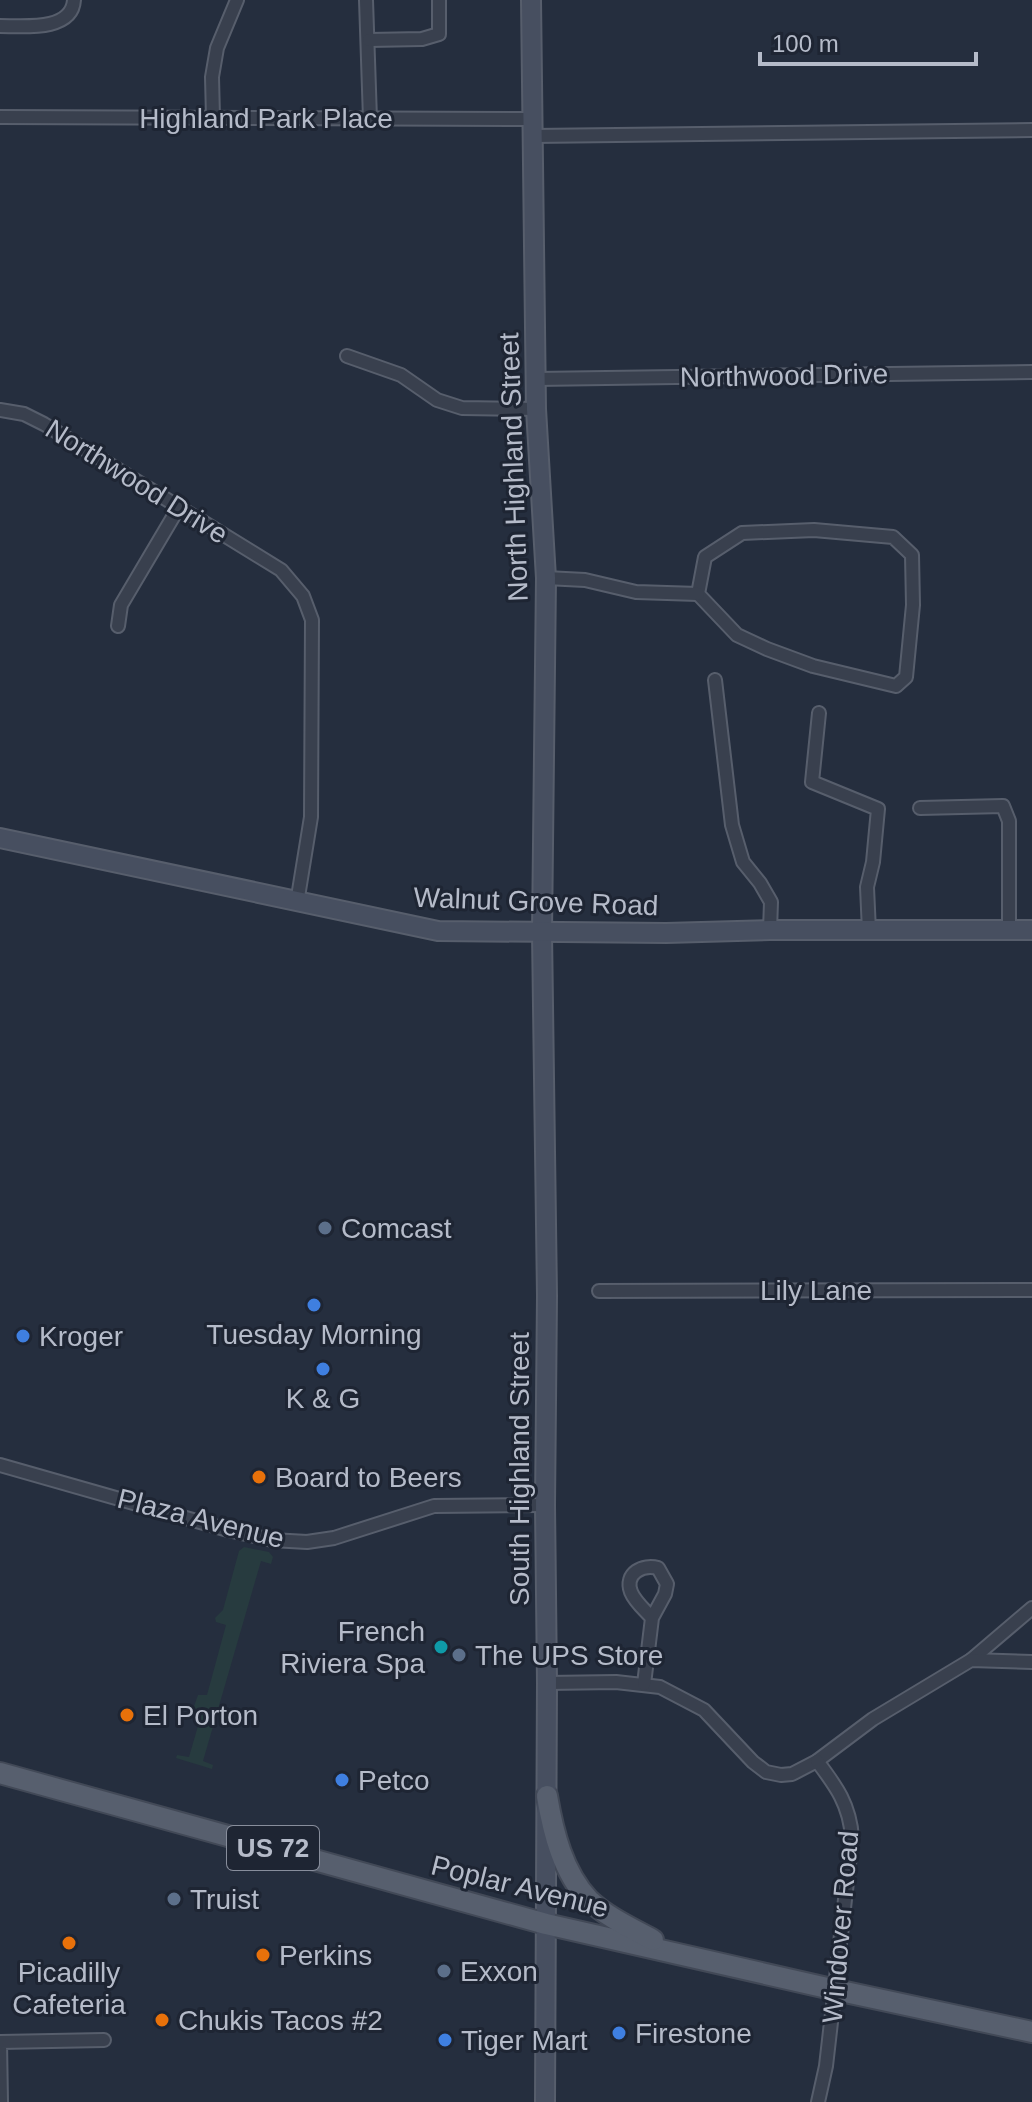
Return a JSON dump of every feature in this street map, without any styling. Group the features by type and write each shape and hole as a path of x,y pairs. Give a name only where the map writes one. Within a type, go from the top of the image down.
{"main road":[{"name":"North Highland Street","path":"531,0 536,409 546,578 542,933"},
{"name":"Walnut Grove Road","path":"0,838 438,931 1032,930"},
{"name":"South Highland Street","path":"542,933 547,1296 545,2102"},
{"name":"Poplar Avenue","path":"0,1773 546,1924 1032,2032"},
{"path":"547,1796 563,1857 589,1899 620,1922 674,1952"}],"street":[{"path":"213,117 212,77 217,48 237,0"},
{"path":"366,0 370,119"},
{"path":"369,40 422,39 439,34 439,0"},
{"path":"0,26 46,25 61,19 74,3"},
{"name":"Highland Park Place","path":"0,117 370,119 533,127 1032,130"},
{"path":"347,356 401,375 437,400 462,408 536,409"},
{"name":"Northwood Drive","path":"536,379 1032,372"},
{"name":"Northwood Drive","path":"0,410 24,414 44,424 281,570 303,596 312,620 311,817 297,903"},
{"path":"118,626 121,605 179,507"},
{"path":"546,578 585,580 636,592 698,594 737,635 767,649 813,666 896,686 906,677 913,605 912,555 893,537 814,530 742,533 705,557 698,594"},
{"path":"715,680 732,825 743,862 771,902 770,930"},
{"path":"819,713 812,782 878,809 873,862 867,887 869,931"},
{"path":"920,808 1003,806 1009,821 1009,930"},
{"name":"Lily Lane","path":"599,1291 1032,1290"},
{"name":"Plaza Avenue","path":"0,1465 272,1540 307,1542 334,1538 434,1506 545,1505"},
{"path":"547,1683 603,1681 660,1687 704,1710 766,1772 792,1774 817,1761 885,1711 971,1660 1032,1608"},
{"path":"644,1684 652,1618"},
{"path":"971,1660 1032,1662"},
{"name":"Windover Road","path":"817,1761 841,1794 851,1824 852,1851 826,2066 818,2102"},
{"path":"1,2102 0,2042 104,2040"}],"green space":[{"path":"244,1547 269,1552 273,1557 271,1564 261,1561 203,1761 213,1765 212,1769 176,1758 177,1755 189,1757 200,1719 192,1712 198,1695 207,1695 226,1625 216,1622 215,1618 223,1610 239,1551"}],"place":[{"name":"Comcast","path":"325,1228"},
{"name":"Tuesday Morning","path":"314,1305"},
{"name":"Kroger","path":"23,1336"},
{"name":"K & G","path":"323,1369"},
{"name":"Board to Beers","path":"259,1477"},
{"name":"French Riviera Spa","path":"441,1647"},
{"name":"The UPS Store","path":"459,1655"},
{"name":"El Porton","path":"127,1715"},
{"name":"Petco","path":"342,1780"},
{"name":"Truist","path":"174,1899"},
{"name":"Picadilly Cafeteria","path":"69,1943"},
{"name":"Perkins","path":"263,1955"},
{"name":"Exxon","path":"444,1971"},
{"name":"Chukis Tacos #2","path":"162,2020"},
{"name":"Firestone","path":"619,2033"},
{"name":"Tiger Mart","path":"445,2040"}]}
